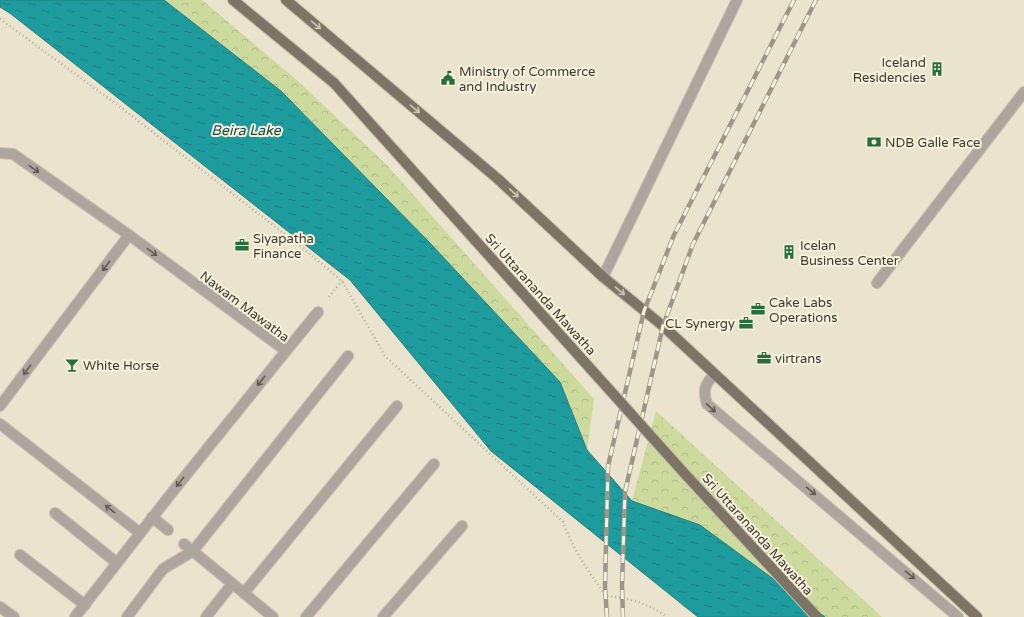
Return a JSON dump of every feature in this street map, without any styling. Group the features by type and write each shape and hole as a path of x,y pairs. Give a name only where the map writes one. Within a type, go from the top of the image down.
{"main road":[{"name":"Sri Uttarananda Mawatha","path":"233,0 334,83 690,479 817,617"},
{"path":"286,0 498,179 603,277 663,326 714,375 977,617"}],"street":[{"path":"603,277 736,0"},
{"path":"877,283 1024,92"},
{"name":"Nawam Mawatha","path":"0,153 13,154 129,235 286,351 140,533 75,617"},
{"path":"0,406 129,235"},
{"path":"286,351 318,312"},
{"path":"127,617 163,569 193,551 348,356"},
{"path":"714,375 707,382 704,393 707,404 958,617"},
{"path":"244,593 397,406"},
{"path":"0,424 140,533"},
{"path":"306,617 434,464"},
{"path":"55,513 117,563"},
{"path":"152,518 168,530"},
{"path":"383,617 462,526"},
{"path":"184,544 273,617"},
{"path":"20,555 85,605"},
{"path":"206,617 232,584"},
{"path":"0,606 14,617"}],"path":[{"path":"0,19 115,103 304,249 342,281 385,356 563,522 570,541 577,554 606,596 622,596 660,612 667,617"}],"green space":[{"path":"164,0 202,0 298,81 386,164 594,399 587,450 560,382 429,242 281,91"},
{"path":"656,411 882,617 825,617 700,525 632,501"}],"water":[{"name":"Beira Lake","path":"0,0 164,0 281,91 429,242 560,382 587,450 632,501 700,525 825,617 698,617 491,451 350,280 11,14 0,7"}],"railway":[{"path":"607,617 605,587 608,466 644,311 674,235 794,0"},
{"path":"623,617 622,586 625,492 663,326 693,244 816,0"}],"place":[{"name":"Iceland Residencies","path":"937,69"},
{"name":"Ministry of Commerce and Industry","path":"448,78"},
{"name":"NDB Galle Face","path":"874,142"},
{"name":"Siyapatha Finance","path":"242,245"},
{"name":"Icelan Business Center","path":"789,252"},
{"name":"Cake Labs Operations","path":"758,309"},
{"name":"CL Synergy","path":"746,323"},
{"name":"virtrans","path":"764,358"},
{"name":"White Horse","path":"72,365"}]}
